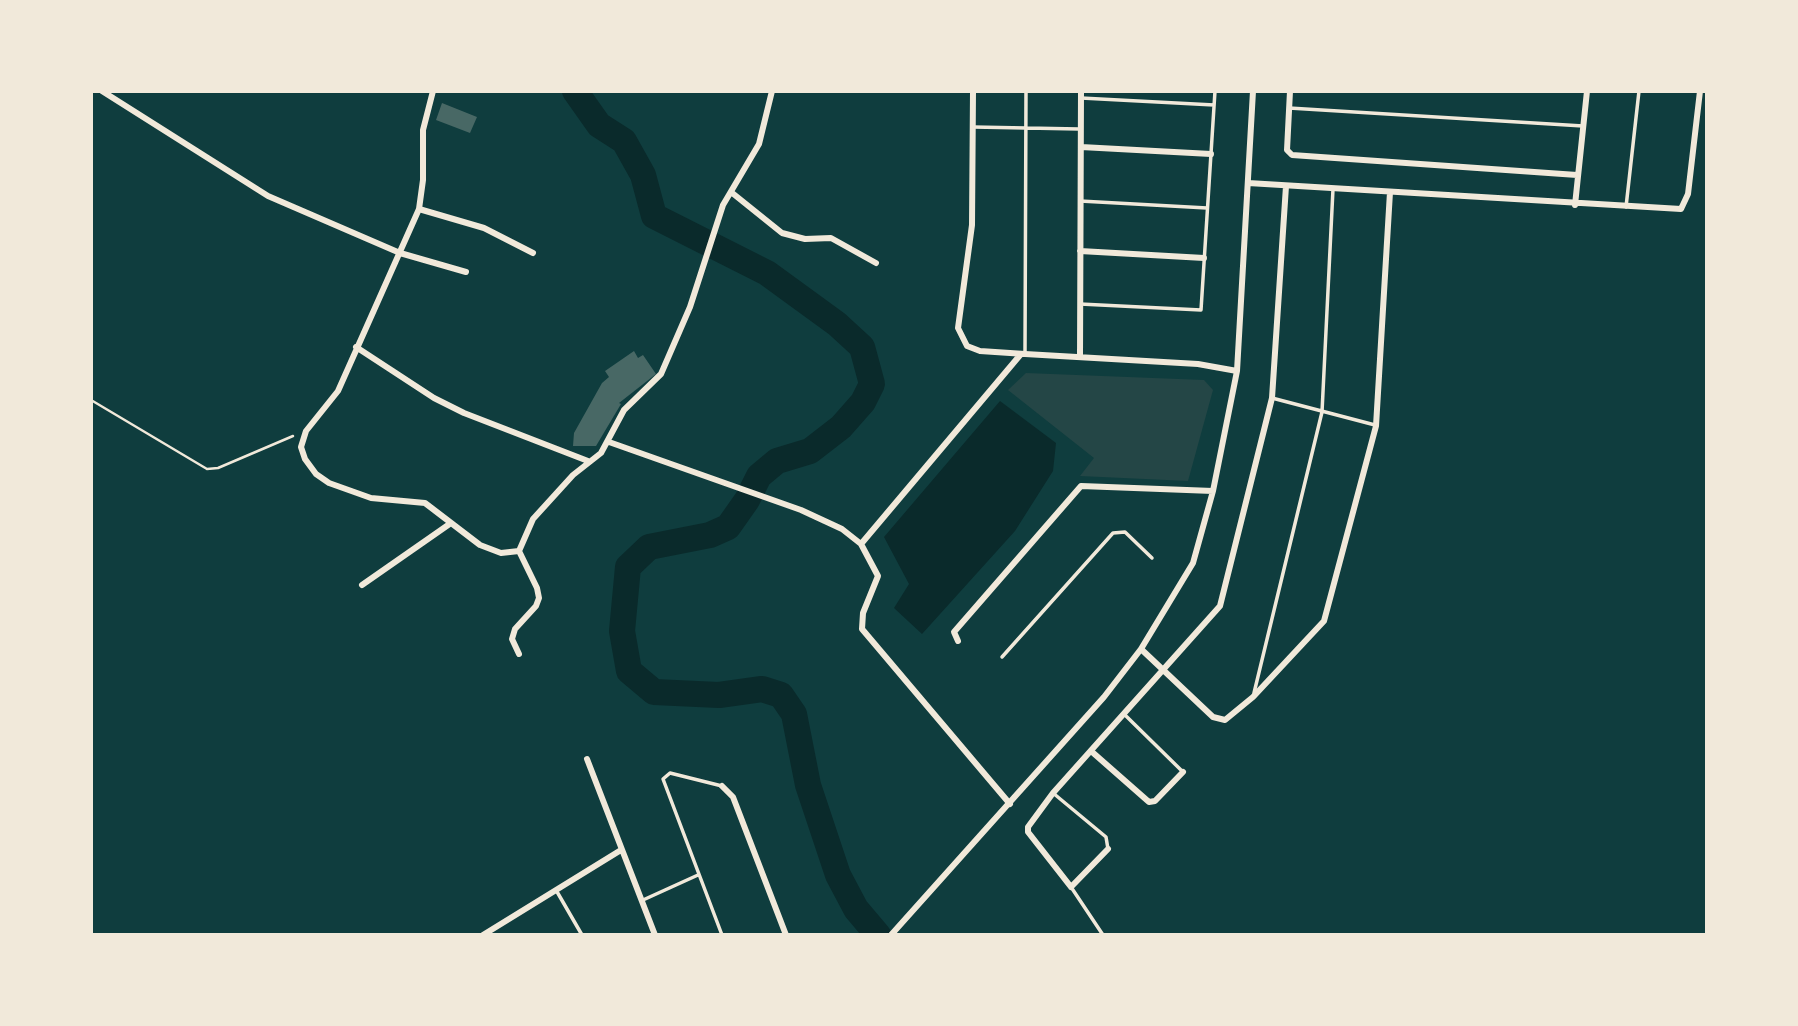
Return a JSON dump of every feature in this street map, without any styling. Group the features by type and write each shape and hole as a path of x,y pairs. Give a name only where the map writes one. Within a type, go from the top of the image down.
{"street":[{"path":"102,91 268,196 400,253 466,272"},
{"path":"433,91 423,130 424,180 419,209 338,391 306,430 301,447 305,459 316,474 329,483 371,498 425,503 480,545 501,553 519,551"},
{"path":"519,551 533,519 588,461 601,453 624,410 661,374 679,337 706,258 710,237 731,192 759,144 772,91"},
{"path":"972,91 972,225 958,328 961,338 975,349 1198,364 1237,371"},
{"path":"891,935 1104,697 1141,649 1193,563 1213,491 1237,371 1254,91"},
{"path":"1290,91 1287,150 1298,156 1577,174"},
{"path":"1575,205 1587,91"},
{"path":"1248,183 1575,205 1682,209 1686,202 1700,91"},
{"path":"1080,357 1081,94"},
{"path":"1081,147 1211,154"},
{"path":"1108,849 1072,887 1028,832 1030,822 1220,606 1272,398 1286,186"},
{"path":"731,192 782,233 805,239 831,238 876,263"},
{"path":"1141,649 1219,719 1231,718 1324,621 1376,426 1390,192"},
{"path":"419,209 484,228 533,253"},
{"path":"1080,251 1204,258"},
{"path":"356,347 434,398 464,413 588,461"},
{"path":"861,544 1023,354"},
{"path":"609,442 770,499 842,529 861,544 878,576 863,613 862,629 952,739 1010,804"},
{"path":"958,641 954,632 1081,486 1213,491"},
{"path":"362,585 451,523"},
{"path":"519,551 537,587 539,598 536,607 515,629 512,639 519,654"},
{"path":"1091,751 1149,802 1155,802 1183,772"},
{"path":"587,759 655,935"},
{"path":"722,786 733,797 786,935"},
{"path":"483,935 621,850"}],"lane":[{"path":"1023,354 1026,91"},
{"path":"1080,304 1201,310 1215,91"},
{"path":"1626,207 1639,91"},
{"path":"1081,94 1214,106"},
{"path":"1289,108 1583,126"},
{"path":"973,127 1082,130"},
{"path":"1253,697 1322,412 1333,189"},
{"path":"1080,201 1207,208"},
{"path":"1272,398 1376,426"},
{"path":"1002,657 1113,533 1125,533 1152,558"},
{"path":"1125,715 1183,772"},
{"path":"722,786 680,775 664,776 662,783 722,935"},
{"path":"1053,793 1106,837 1108,849"},
{"path":"641,901 698,875"},
{"path":"1072,887 1102,935"},
{"path":"556,890 581,933 573,935"}],"path":[{"path":"91,400 207,469 218,468 306,430"}],"shaded area":[{"path":"1026,373 1204,380 1213,390 1188,481 1080,476 1094,458 1008,390"},
{"path":"1000,401 1056,443 1053,471 1015,531 922,634 894,608 909,584 884,537"}],"building":[{"path":"442,103 477,117 470,133 436,120"},
{"path":"634,351 638,358 643,355 656,374 619,403 621,404 596,446 573,446 574,433 602,383 609,377 605,371"}],"waterway":[{"path":"575,91 599,125 624,141 643,175 654,216 767,273 837,324 862,347 872,384 863,402 841,427 810,451 777,461 759,476 747,500 728,527 710,535 649,547 628,567 622,631 629,671 654,692 719,695 762,689 781,695 794,714 808,785 838,875 856,909 878,935"}]}
